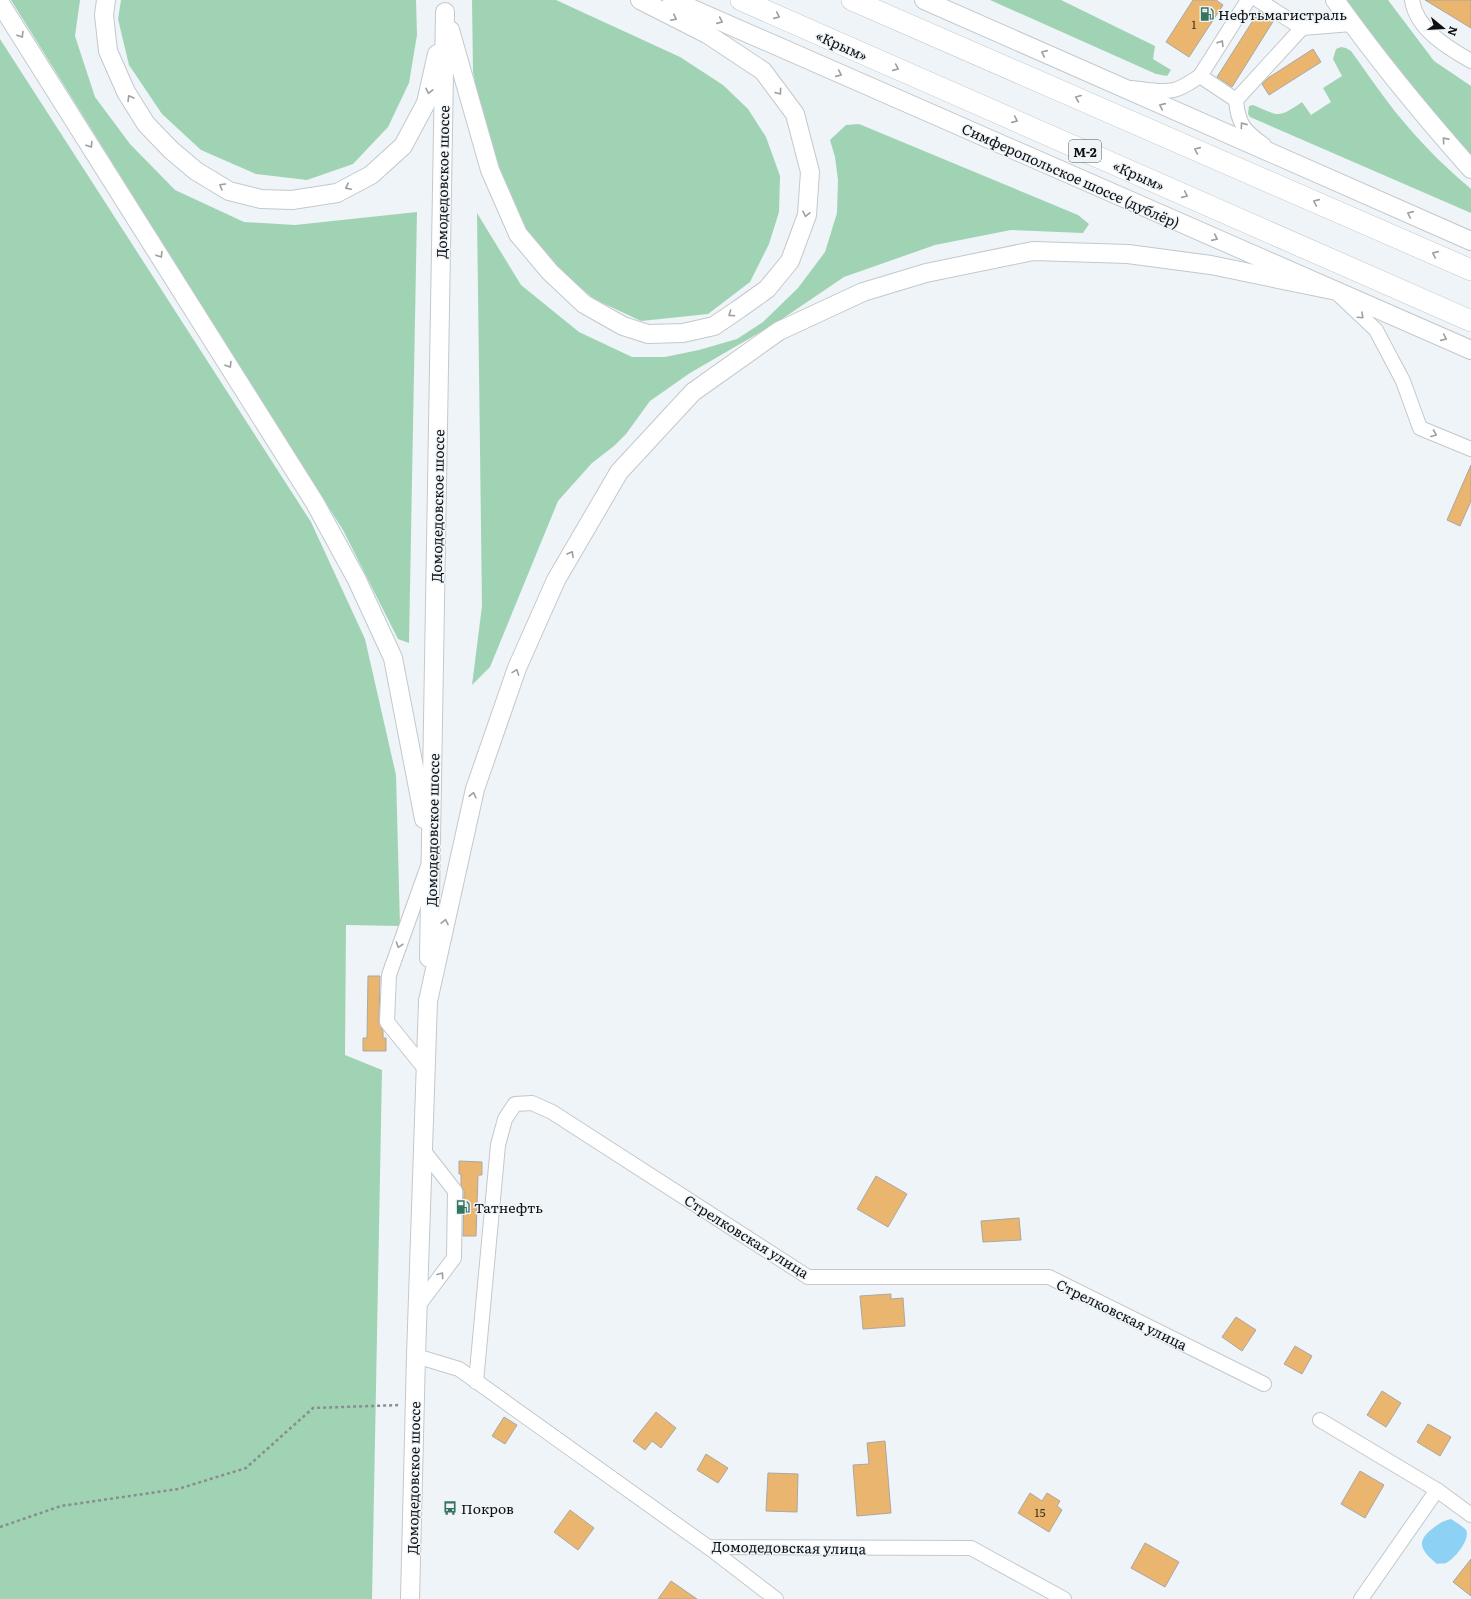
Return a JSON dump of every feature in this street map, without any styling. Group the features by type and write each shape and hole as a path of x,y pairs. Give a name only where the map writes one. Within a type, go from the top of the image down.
{"highway":[{"name":"«Крым»","path":"741,0 1471,321"},
{"path":"852,0 1471,270"}],"main road":[{"path":"106,0 104,15 108,51 126,92 146,124 171,150 196,171 229,191 261,198 292,200 337,193 371,176 403,146 426,103 445,6"},
{"path":"445,6 490,170 518,234 550,272 584,304 623,326 648,334 683,333 714,326 740,309 767,289 790,261 807,214 810,172 795,114 763,71 707,34 640,0"},
{"name":"Симферопольское шоссе (дублёр)","path":"672,0 1471,350"},
{"path":"924,0 1471,241"},
{"path":"1335,0 1426,119 1471,169"},
{"path":"0,2 315,503 357,580 392,658 432,856"},
{"name":"Домодедовское шоссе","path":"410,1599 432,856 445,6"},
{"path":"428,1001 475,789 517,668 556,580 619,472 693,392 779,331 863,292 926,273 1033,251 1128,254 1203,264 1332,290"}],"street":[{"path":"1120,86 1156,90 1174,90 1200,76 1248,0"},
{"path":"1258,0 1302,28 1352,24"},
{"path":"1412,0 1413,6 1422,22 1436,38 1471,61"},
{"path":"1236,100 1302,28"},
{"path":"1200,76 1236,100 1240,121 1251,136 1284,159"},
{"path":"1332,290 1376,330 1403,381 1420,428 1471,449"},
{"path":"426,1070 387,1022 388,975 432,856"},
{"name":"Стрелковская улица","path":"476,1382 498,1145 505,1119 515,1104 532,1103 552,1112 808,1277 1049,1277 1264,1384"},
{"path":"418,1306 454,1258 455,1191 423,1150"},
{"name":"Домодедовская улица","path":"416,1356 459,1369 708,1547 970,1548 1064,1599"},
{"path":"1320,1420 1437,1490 1471,1515"},
{"path":"1361,1599 1437,1490"},
{"path":"708,1547 776,1599"}],"path":[{"path":"0,1528 61,1506 178,1489 246,1468 313,1408 415,1404"}],"green space":[{"path":"11,0 80,0 75,36 95,97 130,144 175,190 244,222 295,225 417,212 409,643 398,639 343,530"},
{"path":"121,0 416,0 417,35 409,83 388,127 353,164 307,180 256,174 201,150 162,114 129,65 118,19"},
{"path":"472,0 556,0 680,57 723,85 748,109 766,137 780,176 779,212 769,244 750,282 708,314 641,321 594,299 537,251 506,187 485,130 473,72"},
{"path":"990,0 1061,0 1155,46 1153,59 1171,70 1167,76 1156,74"},
{"path":"1345,0 1388,0 1434,61 1471,86 1471,160 1360,22"},
{"path":"0,39 311,522 365,639 396,775 400,926 346,925 345,1055 382,1070 372,1599 0,1599"},
{"path":"1341,47 1351,51 1396,113 1416,136 1448,169 1471,189 1471,213 1250,117 1248,114 1249,106 1253,105 1278,114 1288,111 1302,102 1311,115 1331,102 1323,88 1342,76 1333,59 1336,49"},
{"path":"859,124 1078,215 1089,224 1083,233 1011,230 935,245 844,277 776,323 690,373 650,401 626,434 614,446 592,463 558,501 490,667 472,685 482,606 477,213 521,285 579,332 632,357 665,357 699,350 737,339 763,322 798,288 825,252 837,213 838,180 835,157 830,140 846,125"}],"water":[{"path":"1451,1519 1466,1530 1466,1539 1461,1549 1453,1558 1446,1563 1437,1564 1422,1547 1423,1539 1426,1534 1436,1526"}],"building":[{"path":"1193,0 1216,0 1223,5 1189,57 1166,42"},
{"path":"1425,0 1471,0 1471,28"},
{"path":"1259,11 1274,20 1232,87 1217,77"},
{"path":"1313,49 1321,62 1269,95 1262,84 1268,78"},
{"path":"1471,465 1471,501 1460,526 1447,520"},
{"path":"368,976 380,976 379,1022 383,1031 383,1038 386,1038 386,1051 363,1051 363,1038 367,1038"},
{"path":"459,1161 482,1162 482,1175 478,1175 476,1236 463,1236 464,1191 461,1185 461,1174 459,1174"},
{"path":"876,1176 907,1194 888,1227 857,1209"},
{"path":"1019,1218 1021,1240 983,1242 981,1221"},
{"path":"891,1294 891,1299 903,1298 905,1326 863,1329 860,1296"},
{"path":"1236,1317 1256,1330 1242,1351 1222,1337"},
{"path":"1295,1346 1312,1356 1302,1374 1284,1364"},
{"path":"1382,1391 1401,1403 1386,1427 1367,1415"},
{"path":"656,1412 676,1428 661,1448 652,1441 645,1450 633,1441"},
{"path":"504,1417 517,1425 505,1444 492,1436"},
{"path":"1428,1424 1451,1437 1440,1456 1417,1442"},
{"path":"885,1441 891,1513 857,1516 853,1465 869,1464 867,1443"},
{"path":"706,1454 728,1468 718,1483 697,1470"},
{"path":"1360,1471 1384,1485 1365,1518 1341,1504"},
{"path":"768,1473 798,1474 797,1512 766,1511"},
{"path":"1030,1493 1042,1501 1047,1493 1060,1501 1057,1506 1062,1510 1049,1532 1018,1513"},
{"path":"570,1510 594,1528 578,1550 554,1532"},
{"path":"1145,1543 1179,1562 1165,1587 1131,1568"},
{"path":"1471,1559 1471,1596 1453,1582"},
{"path":"671,1581 697,1599 658,1599"}],"place":[{"name":"Нефтьмагистраль","path":"1207,14"},
{"name":"Татнефть","path":"463,1207"},
{"name":"Покров","path":"450,1508"}]}
